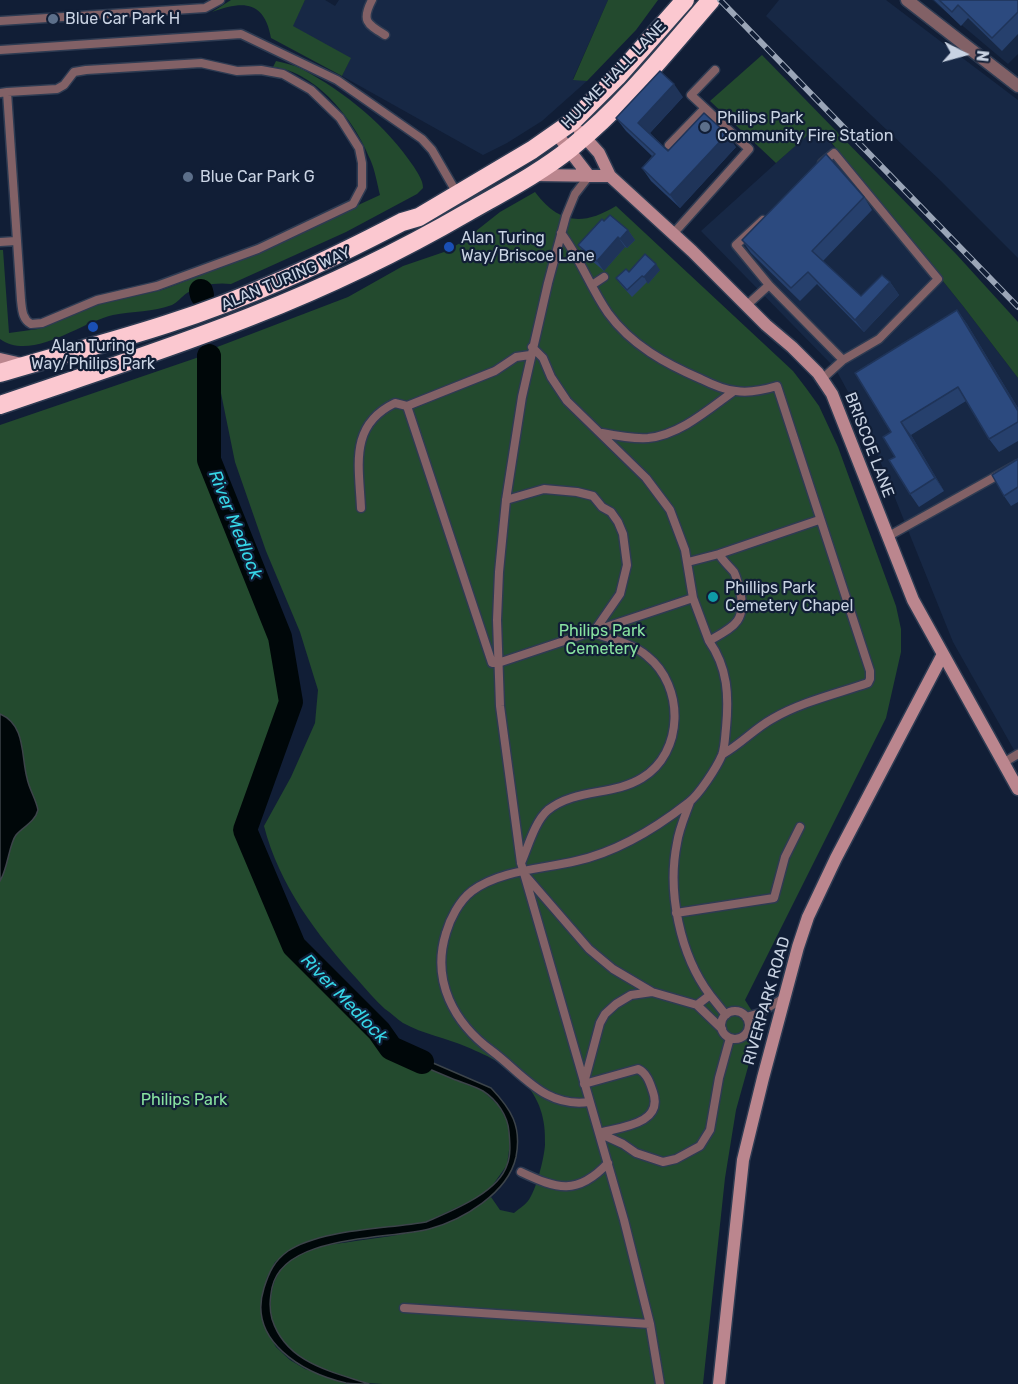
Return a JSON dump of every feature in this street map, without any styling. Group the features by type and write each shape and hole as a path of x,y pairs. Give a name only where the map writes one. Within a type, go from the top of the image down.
{"highway":[{"name":"HULME HALL LANE","path":"556,134 573,122 617,77 685,0"},
{"name":"HULME HALL LANE","path":"569,150 649,72 711,0"},
{"name":"ALAN TURING WAY","path":"0,373 167,324 245,296 352,248 402,222 419,217 459,195 556,134"},
{"name":"ALAN TURING WAY","path":"0,405 198,337 302,295 435,231 531,176 569,150"}],"street":[{"path":"908,0 1018,86"},
{"name":"BRISCOE LANE","path":"573,122 599,153 610,176 792,347 822,379 832,394 913,600 942,656 1018,789"},
{"path":"556,134 589,176"},
{"path":"531,176 610,176"},
{"path":"0,359 27,365"},
{"name":"RIVERPARK ROAD","path":"719,1384 743,1160 763,1077 808,916 942,656"}],"lane":[{"path":"0,21 205,8 220,0"},
{"path":"372,0 366,11 366,18 370,26 385,35"},
{"path":"0,50 241,34 336,80 422,139 432,150 459,195"},
{"path":"201,63 237,71 273,71 298,81 327,104 340,118 359,148 362,187 353,204 258,249 157,286 97,300 42,323 28,322 22,312 3,93 57,89 64,85 74,72 86,70 201,63"},
{"path":"673,234 749,149 692,95 715,70"},
{"path":"669,145 705,108"},
{"path":"817,168 834,153 939,279 879,339 843,360 822,379"},
{"path":"589,176 575,194 566,216 531,351 506,500 499,572 498,663 502,729 523,872 624,1220 650,1323 660,1384"},
{"path":"769,214 736,245 769,285 843,360"},
{"path":"561,233 573,249 609,314 646,350 662,362 734,391 762,390 777,386 870,671 868,683 794,707 772,718 723,754 690,802 677,843 673,889 676,913 690,959 710,996 726,1015"},
{"path":"0,242 16,241"},
{"path":"592,285 604,277"},
{"path":"746,306 769,285"},
{"path":"361,508 359,447 362,434 376,413 395,403 407,406 495,371 516,357 531,351"},
{"path":"531,351 543,358 551,377 567,401 646,478 670,510 688,562 693,598 709,641 719,656 726,690 727,710 723,754"},
{"path":"601,433 648,438 661,435 699,415 734,391"},
{"path":"407,406 492,663 592,633 693,598"},
{"path":"887,537 1018,464"},
{"path":"506,500 544,489 578,492 593,496 602,507 611,512 618,522 623,534 627,565 620,594 592,633"},
{"path":"688,562 719,554 819,520"},
{"path":"709,641 739,621 742,611 737,580 733,571 719,554"},
{"path":"521,862 546,812 574,796 628,786 654,770 664,759 668,747 675,712 674,700 663,674 646,655 630,645 592,633"},
{"path":"1003,763 1018,754"},
{"path":"589,1102 557,1100 542,1094 481,1043 462,1021 450,1002 443,983 440,960 450,921 460,904 471,892 488,882 523,872 579,861 614,848 652,828 690,802"},
{"path":"676,913 774,898 785,856 800,827"},
{"path":"523,872 590,949 614,969 652,992 697,1005 730,1038 739,1038 746,1033 749,1025 746,1017 738,1012 729,1012 722,1022 722,1029"},
{"path":"584,1084 596,1036 605,1014 631,995 652,992"},
{"path":"697,1005 710,996"},
{"path":"746,1017 760,1013 786,997"},
{"path":"599,1133 636,1153 663,1162 676,1159 700,1146 710,1130 719,1078 730,1038"},
{"path":"584,1084 638,1069 646,1076 654,1094 656,1104 651,1116 640,1122 599,1133"},
{"path":"521,1172 548,1185 564,1187 588,1180 608,1163"},
{"path":"404,1308 650,1323"}],"shaded area":[{"path":"305,0 325,0 335,6 339,0 608,0 573,79 587,81 542,121 483,155 342,76 350,59 292,26"},
{"path":"779,0 886,0 1018,100 1018,258 942,182 766,16"},
{"path":"932,0 1018,0 1018,54 1008,64"},
{"path":"817,126 963,306 1018,378 1018,757 953,642 864,421 835,368 701,231"},
{"path":"0,714 8,719 18,733 28,782 38,810 34,818 16,835 0,881"},
{"path":"396,1047 491,1088 504,1103 516,1127 516,1157 504,1182 494,1193 456,1219 429,1229 339,1242 295,1258 280,1270 272,1288 270,1303 272,1319 279,1334 288,1346 311,1363 369,1384 346,1383 297,1363 282,1352 271,1339 264,1324 261,1307 266,1282 276,1263 288,1251 318,1238 426,1222 448,1212 472,1200 494,1184 502,1175 509,1157 508,1126 504,1114 493,1099 480,1089 389,1052"}],"green space":[{"path":"231,0 305,0 293,26 351,58 342,76 271,38 263,16 257,10 242,5 212,12"},
{"path":"608,0 658,0 636,30 587,81 573,80"},
{"path":"762,55 957,255 1018,322 1018,378 818,126 776,163 710,101"},
{"path":"276,61 299,68 318,78 364,111 403,152 420,177 423,188 417,194 346,232 231,284 203,286 187,293 172,305 113,315 41,343 27,346 13,345 0,339 0,250 3,250 9,333 38,329 93,305 162,290 230,264 380,195 375,172 355,129 319,88 305,78 273,67"},
{"name":"Philips Park Cemetery","path":"535,192 553,210 562,216 572,218 593,217 616,206 793,371 819,406 838,447 896,606 901,629 901,652 886,718 745,1000 760,1024 736,1110 725,1178 703,1384 367,1383 331,1373 298,1355 285,1343 275,1328 271,1311 272,1291 279,1273 290,1261 305,1252 323,1246 431,1227 471,1210 491,1197 500,1210 514,1213 528,1201 537,1183 545,1145 544,1126 541,1109 534,1095 513,1072 484,1054 403,1023 381,1006 314,927 279,869 264,826 291,777 315,723 318,690 300,632 266,551 235,462 212,349 348,297 403,266 444,252 462,242 500,212"},
{"name":"Philips Park","path":"205,355 205,461 278,638 289,702 243,830 292,948 378,1033 389,1052 483,1091 499,1106 508,1123 510,1143 507,1165 492,1186 481,1196 426,1222 319,1238 290,1250 275,1262 267,1277 261,1301 266,1329 276,1347 290,1360 305,1369 348,1384 0,1384 0,425"}],"building":[{"path":"939,0 1018,0 1018,12 992,38 958,5 952,12"},
{"path":"660,71 674,84 638,123 668,151 704,113 727,134 670,195 642,168 655,154 616,118"},
{"path":"826,154 864,197 812,251 861,296 882,275 890,282 855,320 808,272 791,288 742,240"},
{"path":"610,215 628,230 620,239 618,237 597,261 578,245 602,219 604,221"},
{"path":"645,254 656,264 627,290 616,278 626,269 629,272"},
{"path":"957,310 1018,411 1018,422 989,439 958,387 901,422 935,478 910,494 889,460 895,457 883,437 891,432 855,373"},
{"path":"1018,459 1018,487 1004,496 992,475"}],"waterway":[{"name":"River Medlock","path":"201,291 202,295"},
{"name":"River Medlock","path":"209,356 209,460 280,637 291,702 245,830 294,946 379,1031 391,1048 422,1062"}],"railway":[{"path":"720,0 1018,307"}],"place":[{"name":"Blue Car Park H","path":"53,19"},
{"name":"Philips Park Community Fire Station","path":"705,127"},
{"name":"Blue Car Park G","path":"188,177"},
{"name":"Alan Turing Way/Briscoe Lane","path":"449,247"},
{"name":"Alan Turing Way/Philips Park","path":"93,327"},
{"name":"Phillips Park Cemetery Chapel","path":"713,597"}]}
